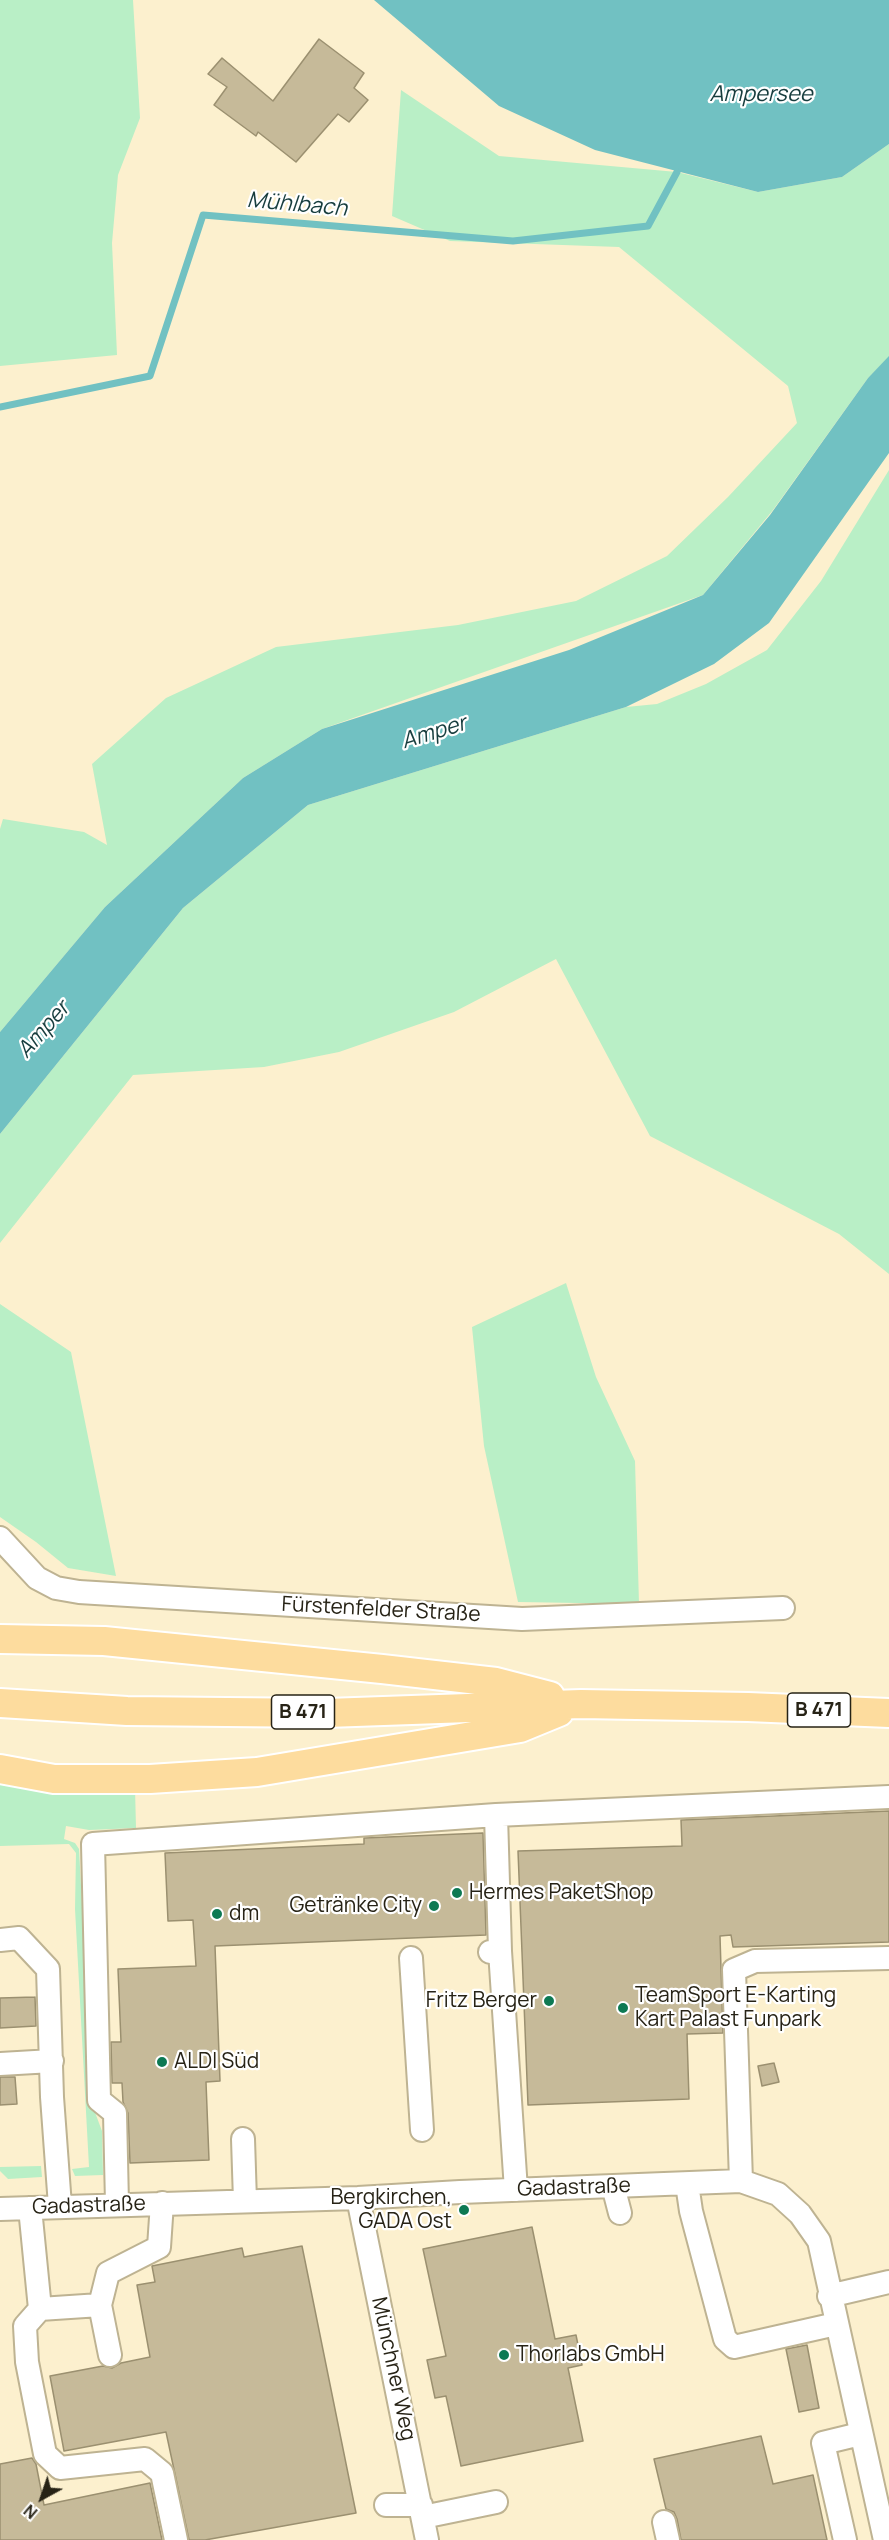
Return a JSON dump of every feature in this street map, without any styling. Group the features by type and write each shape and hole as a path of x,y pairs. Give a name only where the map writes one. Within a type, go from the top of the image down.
{"main road":[{"path":"0,1639 104,1641 382,1669 496,1682 581,1704"},
{"path":"0,1769 54,1779 150,1779 257,1772 520,1728 581,1704"},
{"name":"B 471","path":"13,1705 127,1712 327,1713 581,1704 748,1707 889,1713"}],"street":[{"name":"Fürstenfelder Straße","path":"0,1538 37,1578 56,1588 79,1592 522,1619 783,1608"},
{"path":"117,2204 115,2113 99,2100 93,1844 496,1815 889,1797"},
{"path":"496,1815 495,1951 516,2190"},
{"path":"0,1940 19,1938 48,1969 60,2206"},
{"path":"411,1958 422,2130"},
{"path":"741,2181 734,1970 755,1961 889,1958"},
{"path":"0,2064 52,2061"},
{"path":"243,2139 245,2201"},
{"name":"Gadastraße","path":"0,2209 358,2198 741,2181 778,2194 800,2214 819,2241 829,2296 885,2540"},
{"path":"687,2184 691,2211 724,2339 734,2347 836,2324"},
{"path":"613,2186 620,2213"},
{"name":"Münchner Weg","path":"358,2198 427,2540"},
{"path":"110,2355 100,2305 108,2273 159,2247 162,2203"},
{"path":"30,2208 40,2309"},
{"path":"829,2296 889,2282"},
{"path":"100,2305 40,2309 25,2326 27,2362 45,2454 60,2468 145,2459 162,2473 176,2540"},
{"path":"845,2540 823,2443 860,2434"},
{"path":"386,2505 422,2511 496,2502"}],"green space":[{"path":"0,0 133,0 140,118 118,175 112,243 117,355 0,366"},
{"path":"401,90 499,156 677,172 758,192 842,177 889,144 889,357 868,378 773,510 703,595 322,729 243,778 105,907 0,1032 0,829 3,819 84,832 107,845 92,764 166,698 276,647 458,625 576,601 667,556 728,497 797,423 788,386 619,247 450,241 392,216"},
{"path":"889,470 889,1274 839,1234 650,1136 556,959 454,1012 339,1052 264,1067 133,1075 0,1243 0,1134 183,908 308,805 626,707 657,704 706,684 767,650 821,581"},
{"path":"566,1283 596,1377 635,1461 639,1604 518,1602 484,1446 472,1327"},
{"path":"0,1304 71,1352 116,1576 68,1568 0,1517"},
{"path":"0,1782 135,1788 136,1828 89,1830 66,1826 64,1839 75,1843 79,1849 93,2107 102,2131 103,2175 75,2176 72,2169 89,2167 75,1909 76,1853 69,1844 0,1846"},
{"path":"41,2166 42,2177 8,2179 0,2171 0,2167"}],"water":[{"name":"Ampersee","path":"374,0 889,0 889,144 842,177 758,192 595,150 499,106"},
{"name":"Amper","path":"889,356 889,453 769,623 714,664 626,707 308,805 183,908 0,1134 0,1032 105,907 243,778 322,729 569,650 703,595 770,515 868,378"}],"building":[{"path":"319,39 364,73 354,88 368,100 349,122 338,114 296,162 258,132 256,136 214,105 227,87 208,74 222,58 273,101"},
{"path":"889,1811 889,1942 733,1947 731,1935 720,1936 723,2033 687,2034 689,2099 528,2105 518,1851 682,1846 681,1820"},
{"path":"483,1833 486,1935 215,1946 220,2081 206,2082 209,2160 130,2163 128,2113 123,2102 122,2083 112,2083 111,2042 121,2042 118,1969 196,1966 193,1920 168,1921 165,1853 364,1844 364,1838"},
{"path":"35,1997 36,2026 0,2028 0,1998"},
{"path":"774,2063 779,2082 762,2086 758,2066"},
{"path":"0,2077 15,2077 17,2104 0,2105"},
{"path":"532,2227 555,2339 576,2335 582,2365 568,2368 583,2441 461,2466 446,2396 435,2398 427,2360 446,2356 423,2249"},
{"path":"302,2246 356,2513 205,2540 189,2540 166,2432 64,2451 50,2376 103,2366 112,2368 121,2363 150,2357 137,2285 155,2282 152,2266 242,2248 244,2257"},
{"path":"807,2345 819,2408 799,2412 786,2349"},
{"path":"761,2436 773,2484 813,2475 827,2540 681,2540 674,2512 666,2509 654,2459"},
{"path":"32,2458 36,2464 44,2505 150,2483 162,2540 0,2540 0,2464"}],"waterway":[{"name":"Mühlbach","path":"0,407 150,376 203,215 513,241 648,226 677,172"}],"place":[{"name":"Hermes PaketShop","path":"457,1893"},
{"name":"Getränke City","path":"434,1906"},
{"name":"dm","path":"217,1914"},
{"name":"Fritz Berger","path":"549,2001"},
{"name":"TeamSport E-Karting Kart Palast Funpark","path":"623,2008"},
{"name":"ALDI Süd","path":"162,2062"},
{"name":"Bergkirchen, GADA Ost","path":"464,2210"},
{"name":"Thorlabs GmbH","path":"504,2355"}]}
